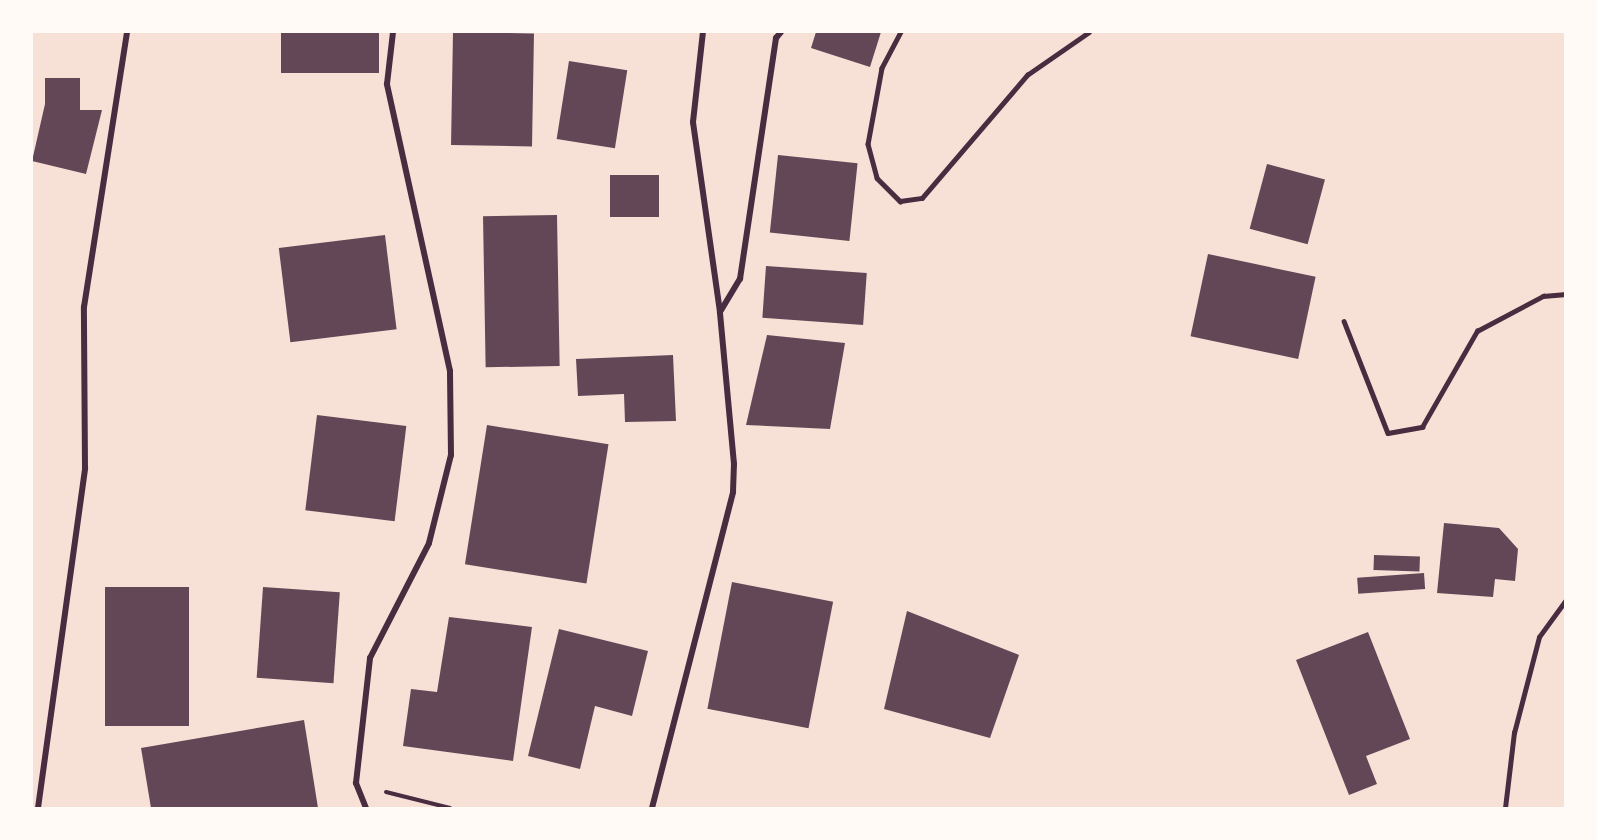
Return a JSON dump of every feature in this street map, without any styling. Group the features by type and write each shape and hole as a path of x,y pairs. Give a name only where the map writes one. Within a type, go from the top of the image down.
{"street":[{"path":"38,808 85,468 84,307 127,32"},
{"path":"366,808 356,783 370,658 429,543 451,455 450,370 387,84 393,32"},
{"path":"652,808 733,492 734,464 720,312 693,122 703,32"},
{"path":"720,312 740,279 776,38 781,32"}],"lane":[{"path":"901,32 882,68 868,144 877,178 900,201 922,198 1027,75 1089,32"},
{"path":"1344,321 1388,433 1422,427 1477,331 1543,296 1566,294"},
{"path":"1505,808 1514,733 1539,637 1566,600"}],"path":[{"path":"356,783 450,808"}],"building":[{"path":"281,32 379,32 379,73 281,73"},
{"path":"453,32 534,33 532,146 451,145"},
{"path":"816,32 881,32 870,67 811,48"},
{"path":"569,61 627,70 615,148 557,139"},
{"path":"45,78 80,78 80,110 102,110 86,174 32,161 45,104"},
{"path":"778,155 858,163 849,241 770,233"},
{"path":"1267,164 1325,180 1308,244 1250,229"},
{"path":"610,175 659,175 659,217 610,217"},
{"path":"557,215 560,366 486,367 483,216"},
{"path":"385,235 397,329 290,342 279,248"},
{"path":"1208,254 1316,277 1298,359 1191,336"},
{"path":"766,266 867,273 863,325 762,318"},
{"path":"767,335 845,343 830,429 746,425"},
{"path":"673,355 676,421 625,422 624,394 578,396 576,359"},
{"path":"317,415 406,426 395,521 305,510"},
{"path":"487,425 608,444 586,584 465,564"},
{"path":"1444,523 1499,528 1518,549 1515,581 1495,579 1493,597 1437,593"},
{"path":"1374,555 1420,557 1419,572 1373,570"},
{"path":"1424,573 1425,589 1358,594 1357,578"},
{"path":"732,582 833,602 808,728 707,709"},
{"path":"105,587 189,587 189,726 105,726"},
{"path":"263,587 340,592 333,683 257,678"},
{"path":"907,611 1019,655 990,738 884,709"},
{"path":"449,617 532,627 513,761 403,746 411,689 437,692"},
{"path":"559,629 648,651 632,716 595,706 580,769 528,756"},
{"path":"1368,632 1410,739 1366,756 1377,784 1349,795 1296,660"},
{"path":"304,720 318,808 151,808 141,748"}]}
